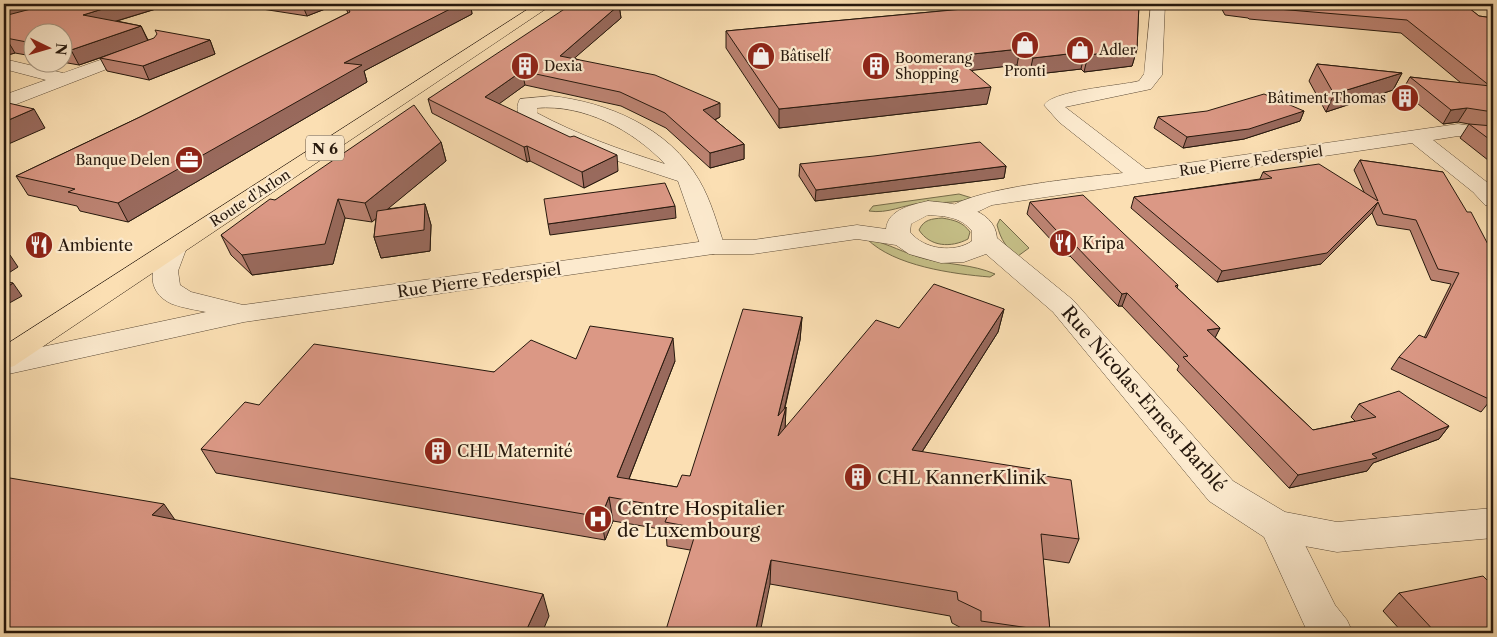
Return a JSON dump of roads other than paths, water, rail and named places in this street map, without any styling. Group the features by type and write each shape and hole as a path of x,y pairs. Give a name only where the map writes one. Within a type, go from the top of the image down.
{"main road":[{"name":"Route d'Arlon","path":"4,359 546,4"}],"street":[{"path":"1142,177 1066,118 1053,105 1067,99 1126,90 1145,85 1153,75 1158,4"},
{"path":"5,101 153,46"},
{"path":"4,64 64,79"},
{"path":"686,177 612,154 556,132 528,116 527,103 552,101 584,109 614,119 643,133 667,152 686,177 713,247"},
{"name":"Rue Pierre Federspiel","path":"957,212 987,199 1458,130 1493,135"},
{"path":"1417,137 1493,200"},
{"path":"1382,142 1459,171"},
{"path":"954,256 980,248 982,231 1008,196"},
{"path":"903,228 914,211 928,208 957,212"},
{"name":"Rue Nicolas-Ernest Barblé","path":"957,212 970,216 982,231 1063,306 1221,491 1277,526"},
{"name":"Rue Pierre Federspiel","path":"4,365 244,313 713,247 753,247 857,232 903,228"},
{"name":"Rue Nicolas-Ernest Barblé","path":"903,228 924,252 954,256 1009,272 1038,284"},
{"name":"Rue Pierre Federspiel","path":"175,247 165,271 167,289 182,298 244,313"},
{"path":"1277,526 1337,537 1493,523"},
{"path":"1277,526 1321,618 1333,633"}],"place":[{"name":"Pronti","path":"1025,45"},
{"name":"Adler","path":"1080,50"},
{"name":"Bâtiself","path":"761,56"},
{"name":"Dexia","path":"525,66"},
{"name":"Boomerang Shopping","path":"876,66"},
{"name":"Bâtiment Thomas","path":"1405,98"},
{"name":"Banque Delen","path":"189,160"},
{"name":"Kripa","path":"1063,243"},
{"name":"Ambiente","path":"39,245"},
{"name":"CHL Maternité","path":"438,451"},
{"name":"CHL KannerKlinik","path":"858,477"},
{"name":"Centre Hospitalier de Luxembourg","path":"598,519"}]}
